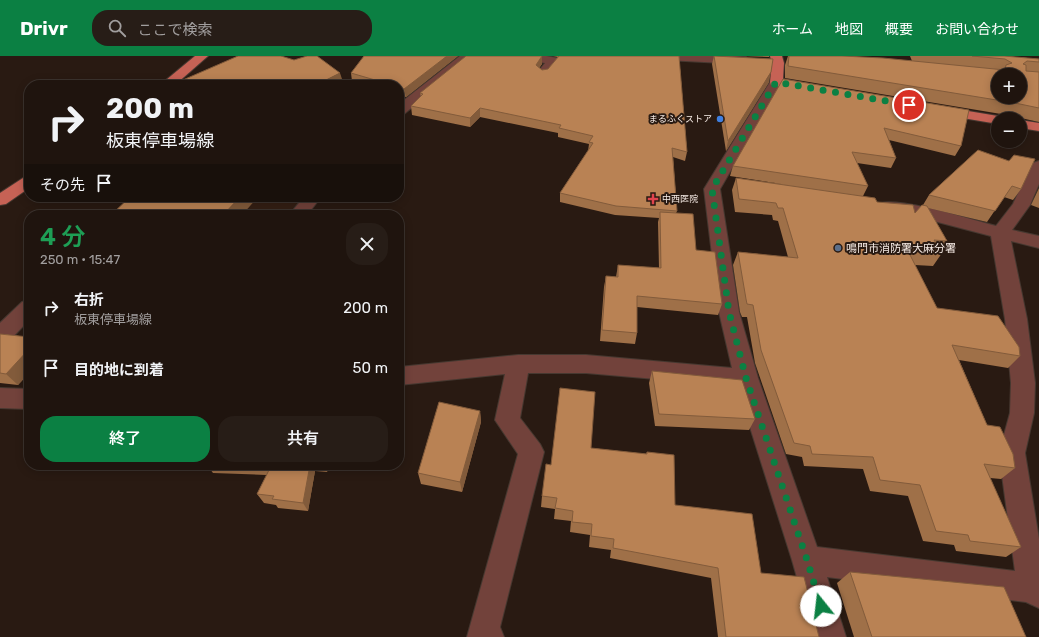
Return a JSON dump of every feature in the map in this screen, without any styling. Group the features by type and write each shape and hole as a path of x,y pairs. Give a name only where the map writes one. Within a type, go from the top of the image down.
{"main road":[{"path":"173,80 202,56"},
{"path":"776,65 822,90"},
{"path":"921,107 991,119"},
{"path":"1027,125 1039,127"},
{"path":"0,200 24,184"}],"street":[{"path":"404,107 468,56"},
{"path":"526,56 553,61 543,73"},
{"path":"666,56 759,61 776,65 791,59"},
{"path":"776,65 724,182 712,189 729,312 746,378 807,560 830,637"},
{"path":"807,560 1036,590 1012,453 1022,413 1023,383 1016,319 1000,234 1021,205 1039,166"},
{"path":"302,210 309,202"},
{"path":"873,205 911,210 1000,234 1039,242"},
{"path":"0,336 24,312"},
{"path":"404,375 518,364 586,364 746,378"},
{"path":"488,637 482,635 531,452 506,420 518,364"},
{"path":"0,398 24,399"}],"shaded area":[{"path":"139,202 299,202 291,210 130,210"}],"building":[{"path":"238,56 281,56 294,60 307,56 317,56 340,73 326,80 183,80"},
{"path":"364,56 447,56 404,89 404,80 375,80 351,73"},
{"path":"466,56 542,56 536,65 542,70 548,69 559,56 679,56 687,152 672,148 677,211 616,206 560,193 593,143 589,142 593,136 559,128 561,125 480,108 470,118 411,106 423,94 420,93"},
{"path":"714,56 773,59 771,72 728,141"},
{"path":"789,56 883,58 991,69 991,99 788,66"},
{"path":"972,56 1004,56 1039,59 1039,62 1027,61 1023,64 1026,65 1026,68 1005,68 1006,65 1012,63 1005,59"},
{"path":"1027,71 1039,72 1039,108 1020,104 1027,104"},
{"path":"783,79 969,110 961,146 884,128 896,158 852,152 868,186 733,166"},
{"path":"978,150 1009,161 1014,155 1035,159 1021,189 1012,186 995,211 929,195"},
{"path":"736,178 875,198 877,202 913,205 915,213 922,205 927,206 947,241 934,240 942,253 908,251 937,308 998,316 1019,347 1020,356 952,345 987,425 1000,427 1013,454 1015,468 984,464 1021,547 970,541 968,535 936,531 920,485 880,480 873,457 812,454 810,446 794,443 761,350 753,305 747,304 738,252 798,258 783,208 778,208 776,203 739,199"},
{"path":"125,202 235,202 228,210 116,210"},
{"path":"660,212 693,214 696,250 715,252 722,304 637,296 637,333 602,330 606,276 618,277 618,265 661,268"},
{"path":"0,334 24,336 24,354 6,374 0,373"},
{"path":"652,371 742,380 755,419 659,414"},
{"path":"560,388 595,392 591,448 647,454 647,452 674,455 675,505 752,514 761,573 804,577 819,637 726,637 718,568 613,548 614,539 591,536 592,524 572,522 573,511 555,508 557,498 542,496 546,464 551,465"},
{"path":"439,402 480,411 460,482 418,473"},
{"path":"269,470 309,470 303,503 272,499 274,496 257,494"},
{"path":"850,572 1004,587 1026,637 872,637"}],"place":[{"name":"まるふくストア","path":"720,119"},
{"name":"中西医院","path":"653,199"},
{"name":"鳴門市消防署大麻分署","path":"838,248"}],"route":[{"path":"821,606 746,378 739,352 729,312 712,189 776,82 909,105"}]}
